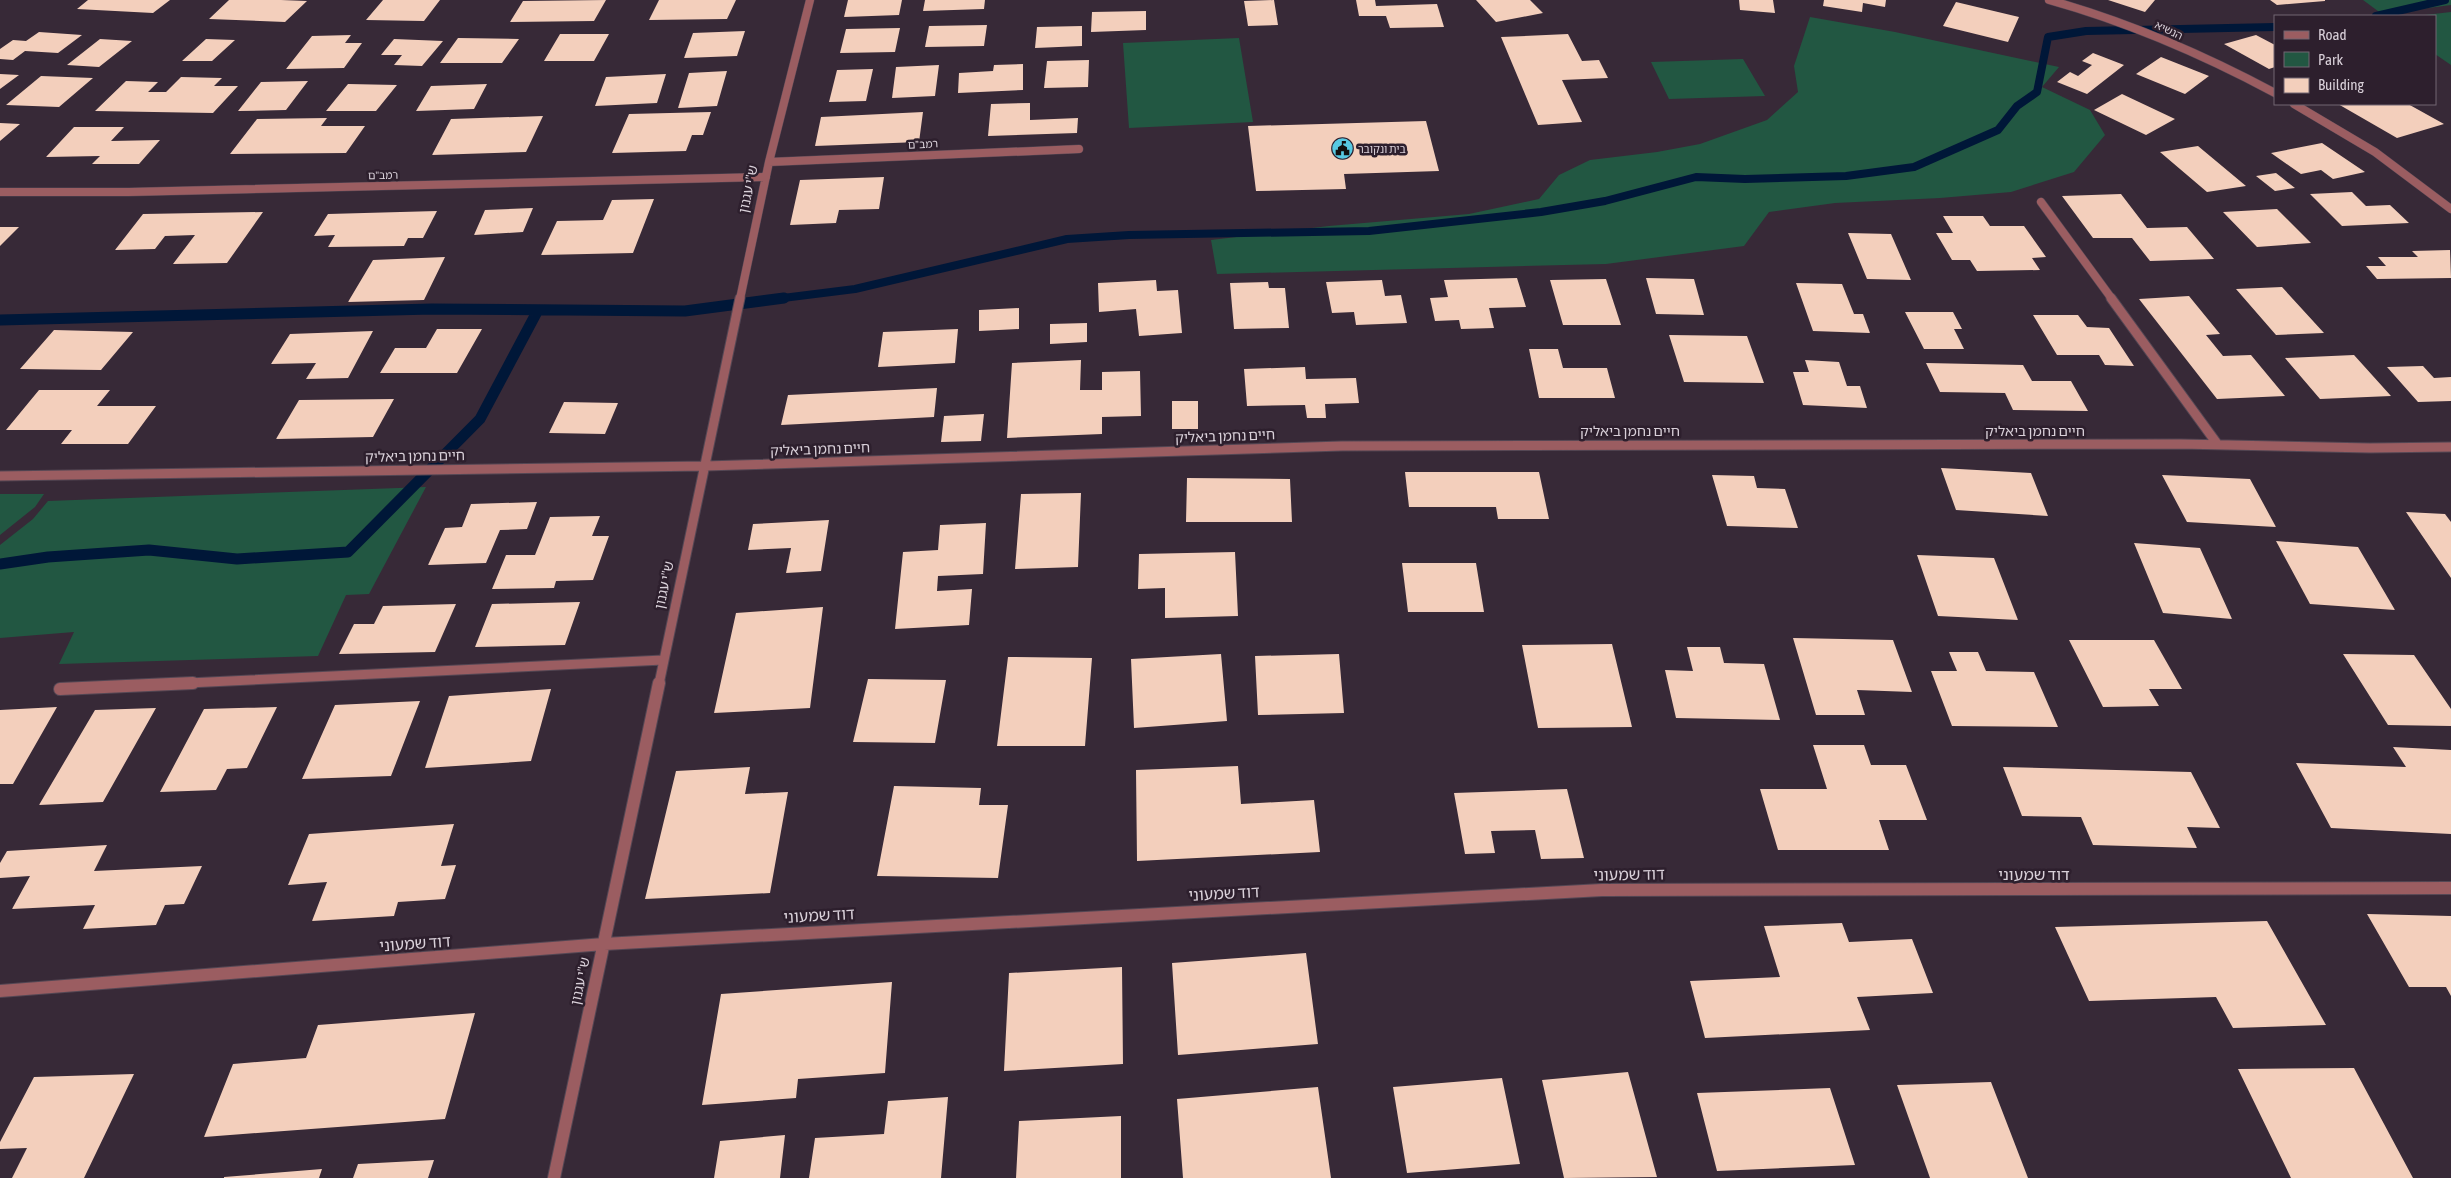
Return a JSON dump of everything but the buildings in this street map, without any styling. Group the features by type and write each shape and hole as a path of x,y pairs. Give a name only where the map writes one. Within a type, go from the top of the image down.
{"street":[{"name":"ש\"י עגנון","path":"554,1178 769,162 810,0"},
{"name":"הנשיא","path":"2049,0 2091,11 2149,32 2274,93"},
{"path":"2296,105 2371,149 2428,189 2451,209"},
{"name":"רמב\"ם","path":"769,162 1079,149"},
{"name":"רמב\"ם","path":"0,192 129,192 766,177"},
{"path":"2041,202 2218,445"},
{"name":"חיים נחמן ביאליק","path":"0,476 705,466 1342,446 2218,445 2451,447"},
{"path":"60,688 663,660"},
{"name":"דוד שמעוני","path":"0,991 604,944 831,930 1602,890 2451,888"}],"green space":[{"path":"2363,0 2451,0 2451,5 2382,14"},
{"path":"2451,12 2451,65 2436,55 2436,15 2425,15"},
{"path":"1810,17 1895,32 2059,67 2042,87 2090,110 2105,135 2074,172 2011,192 1940,198 1835,203 1769,212 1744,246 1606,264 1217,274 1211,240 1329,226 1469,214 1539,199 1559,175 1590,160 1657,152 1700,144 1767,120 1798,92 1794,66"},
{"path":"1239,38 1253,122 1129,128 1123,43"},
{"path":"1743,59 1765,96 1669,99 1651,62"},
{"path":"426,487 369,594 346,595 318,656 59,664 74,632 0,638 0,545 33,519 48,501"},
{"path":"0,494 44,494 35,507 0,535"}],"waterway":[{"path":"2380,15 2445,0"},
{"path":"775,299 855,289 1067,239 1129,235 1369,231 1541,212 1605,201 1696,177 1745,179 1846,176 1914,167 1998,130 2017,106 2037,92 2048,37 2086,31 2274,27"},
{"path":"0,320 432,309 685,311 784,298"},
{"path":"0,564 48,557 149,550 237,559 348,552 480,419 538,310"}],"place":[{"name":"בית ונקובר","path":"1342,149"}]}
